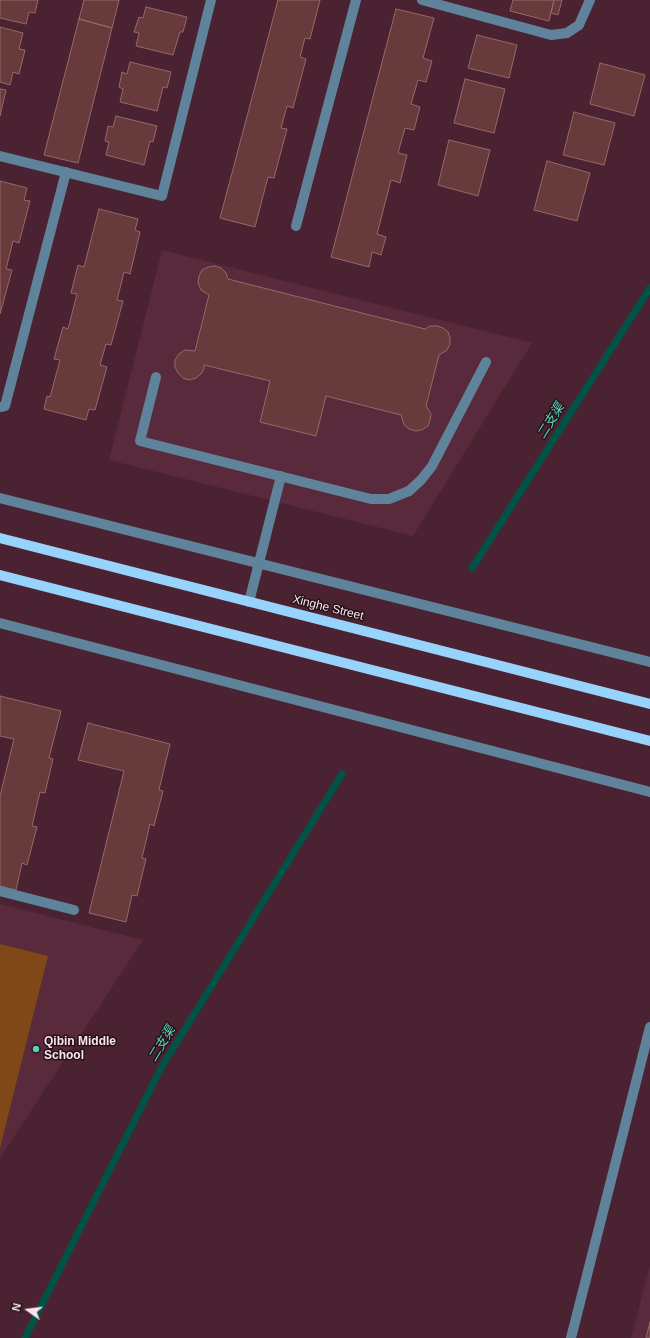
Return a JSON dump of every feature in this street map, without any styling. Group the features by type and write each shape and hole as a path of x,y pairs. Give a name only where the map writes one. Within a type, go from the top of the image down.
{"main road":[{"name":"Xinghe Street","path":"0,538 650,704"},
{"path":"0,575 650,741"}],"street":[{"path":"0,156 162,196 211,0"},
{"path":"296,226 356,0"},
{"path":"422,0 550,35 568,33 579,25 590,0"},
{"path":"0,407 5,406 66,172"},
{"path":"156,377 140,441 372,499 389,499 409,491 421,480 432,466 486,362"},
{"path":"249,602 281,476"},
{"path":"0,498 650,662"},
{"path":"0,623 650,792"},
{"path":"0,891 74,910"},
{"path":"571,1338 650,1027"}],"shaded area":[{"path":"162,250 532,343 413,536 109,460"},
{"name":"Qibin Middle School","path":"0,904 143,940 0,1158"},
{"path":"0,944 48,956 0,1148"},
{"path":"650,1265 650,1338 631,1338"}],"building":[{"path":"0,0 38,0 35,13 29,12 26,24 0,18"},
{"path":"84,0 119,0 112,28 79,19"},
{"path":"278,0 320,0 310,39 305,38 300,57 306,59 293,108 287,106 281,128 287,129 274,178 268,177 255,227 220,218"},
{"path":"513,0 554,0 549,21 510,11"},
{"path":"554,0 562,0 558,15 551,13"},
{"path":"146,7 187,17 183,32 180,32 173,55 136,46 139,33 134,32 139,17 143,18"},
{"path":"396,9 434,18 423,58 432,61 426,82 418,80 411,104 420,107 414,130 405,128 398,153 407,155 400,183 391,180 377,234 386,237 381,255 372,252 369,267 331,257"},
{"path":"79,19 112,28 78,163 44,155"},
{"path":"0,27 23,33 19,49 25,50 19,74 13,72 10,85 0,82"},
{"path":"477,35 517,45 509,78 468,68"},
{"path":"130,62 171,72 167,88 163,87 157,111 120,102 123,89 119,87 122,72 127,74"},
{"path":"600,63 645,75 634,116 590,104"},
{"path":"465,79 505,89 494,133 454,123"},
{"path":"0,89 6,90 0,116"},
{"path":"574,112 615,123 604,165 563,155"},
{"path":"116,116 157,126 153,142 150,141 144,165 106,155 109,142 105,141 108,126 113,127"},
{"path":"449,140 490,150 478,196 438,185"},
{"path":"547,161 590,173 577,221 534,210"},
{"path":"0,181 27,188 24,200 30,201 19,243 13,241 6,269 12,270 0,314"},
{"path":"99,209 138,219 135,230 140,232 130,274 124,272 117,300 123,301 111,345 106,344 100,365 107,367 95,410 89,409 86,420 44,409 47,396 50,397 60,360 54,359 63,327 68,329 77,294 71,293 78,265 84,267"},
{"path":"215,266 221,268 226,273 228,279 425,329 430,326 443,328 448,332 450,344 447,350 439,355 426,406 431,414 428,426 422,430 416,431 409,429 404,425 401,415 326,396 316,436 260,422 270,381 204,365 204,369 201,374 196,378 189,380 183,378 175,367 175,360 179,354 185,350 195,351 209,295 201,290 198,283 199,276 202,270"},
{"path":"0,696 61,711 49,758 53,759 45,793 40,792 32,826 37,827 27,865 22,863 16,890 0,886 0,796 14,739 0,736"},
{"path":"88,723 170,744 159,790 163,791 154,826 150,824 142,858 146,859 137,896 132,895 126,922 89,913 124,771 78,760"},
{"path":"650,1322 650,1338 646,1338"}],"waterway":[{"name":"二支渠","path":"472,568 650,288"},
{"name":"二支渠","path":"25,1338 161,1068 342,774"}],"place":[{"name":"Qibin Middle School","path":"36,1049"}]}
